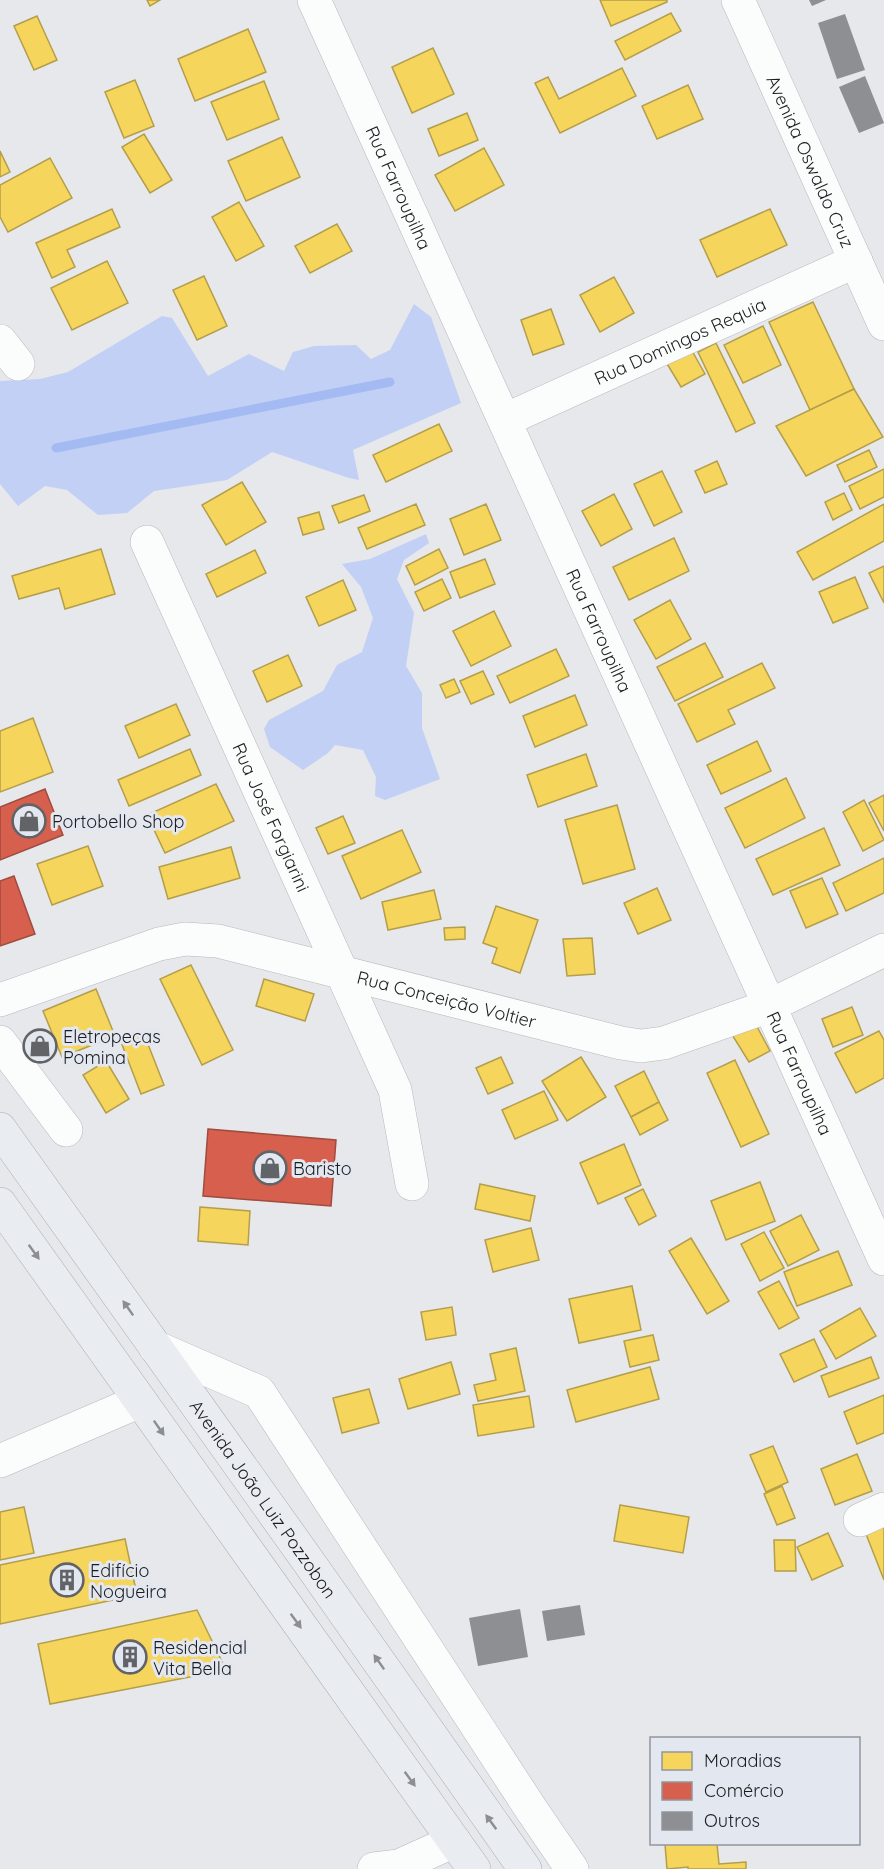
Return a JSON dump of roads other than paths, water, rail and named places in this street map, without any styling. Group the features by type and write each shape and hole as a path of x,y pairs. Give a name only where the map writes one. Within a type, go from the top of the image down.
{"main road":[{"name":"Avenida João Luiz Pozzobon","path":"0,1129 525,1869"},
{"path":"0,1204 474,1869"}],"street":[{"name":"Rua Farroupilha","path":"314,0 884,1259"},
{"name":"Avenida Oswaldo Cruz","path":"738,0 884,324"},
{"name":"Rua Domingos Requia","path":"505,420 856,261"},
{"name":"Rua José Forgiarini","path":"147,542 395,1090 412,1184"},
{"name":"Rua Conceição Voltier","path":"0,1000 159,944 185,939 218,941 621,1043 641,1046 664,1043 769,1006 884,950"},
{"path":"0,1042 66,1130"},
{"path":"155,1347 259,1392 572,1869"},
{"path":"0,1461 140,1401"},
{"path":"374,1869 399,1866 454,1841"}],"waterway":[{"path":"56,448 390,382"}],"place":[{"name":"Portobello Shop","path":"29,821"},
{"name":"Eletropeças Pomina","path":"40,1046"},
{"name":"Baristo","path":"270,1168"},
{"name":"Edifício Nogueira","path":"67,1580"},
{"name":"Residencial Vita Bella","path":"130,1657"}]}
